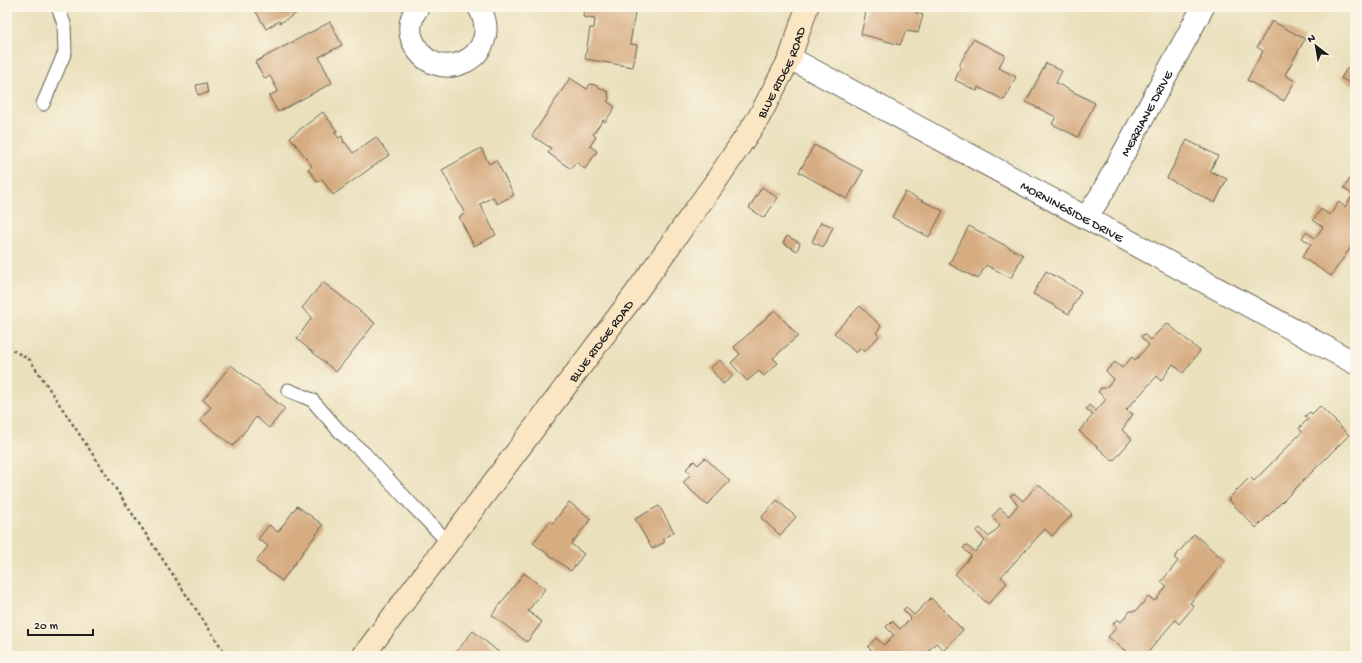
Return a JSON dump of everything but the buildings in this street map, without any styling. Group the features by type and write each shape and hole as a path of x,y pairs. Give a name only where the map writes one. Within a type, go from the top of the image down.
{"main road":[{"name":"BLUE RIDGE ROAD","path":"363,656 635,294 714,184 759,117 790,58 807,7"}],"street":[{"path":"418,7 414,12 411,24 411,37 416,48 424,58 434,64 446,66 458,65 470,60 479,51 484,40 486,27 484,15 479,7"},
{"name":"MERRIANE DRIVE","path":"1086,218 1101,195 1203,7"},
{"name":"MORNINGSIDE DRIVE","path":"790,58 1355,363"}],"lane":[{"path":"43,104 64,52 64,24 58,7"},
{"path":"288,390 312,400 342,434 364,453 449,543"}],"path":[{"path":"7,348 30,360 227,656"}]}
